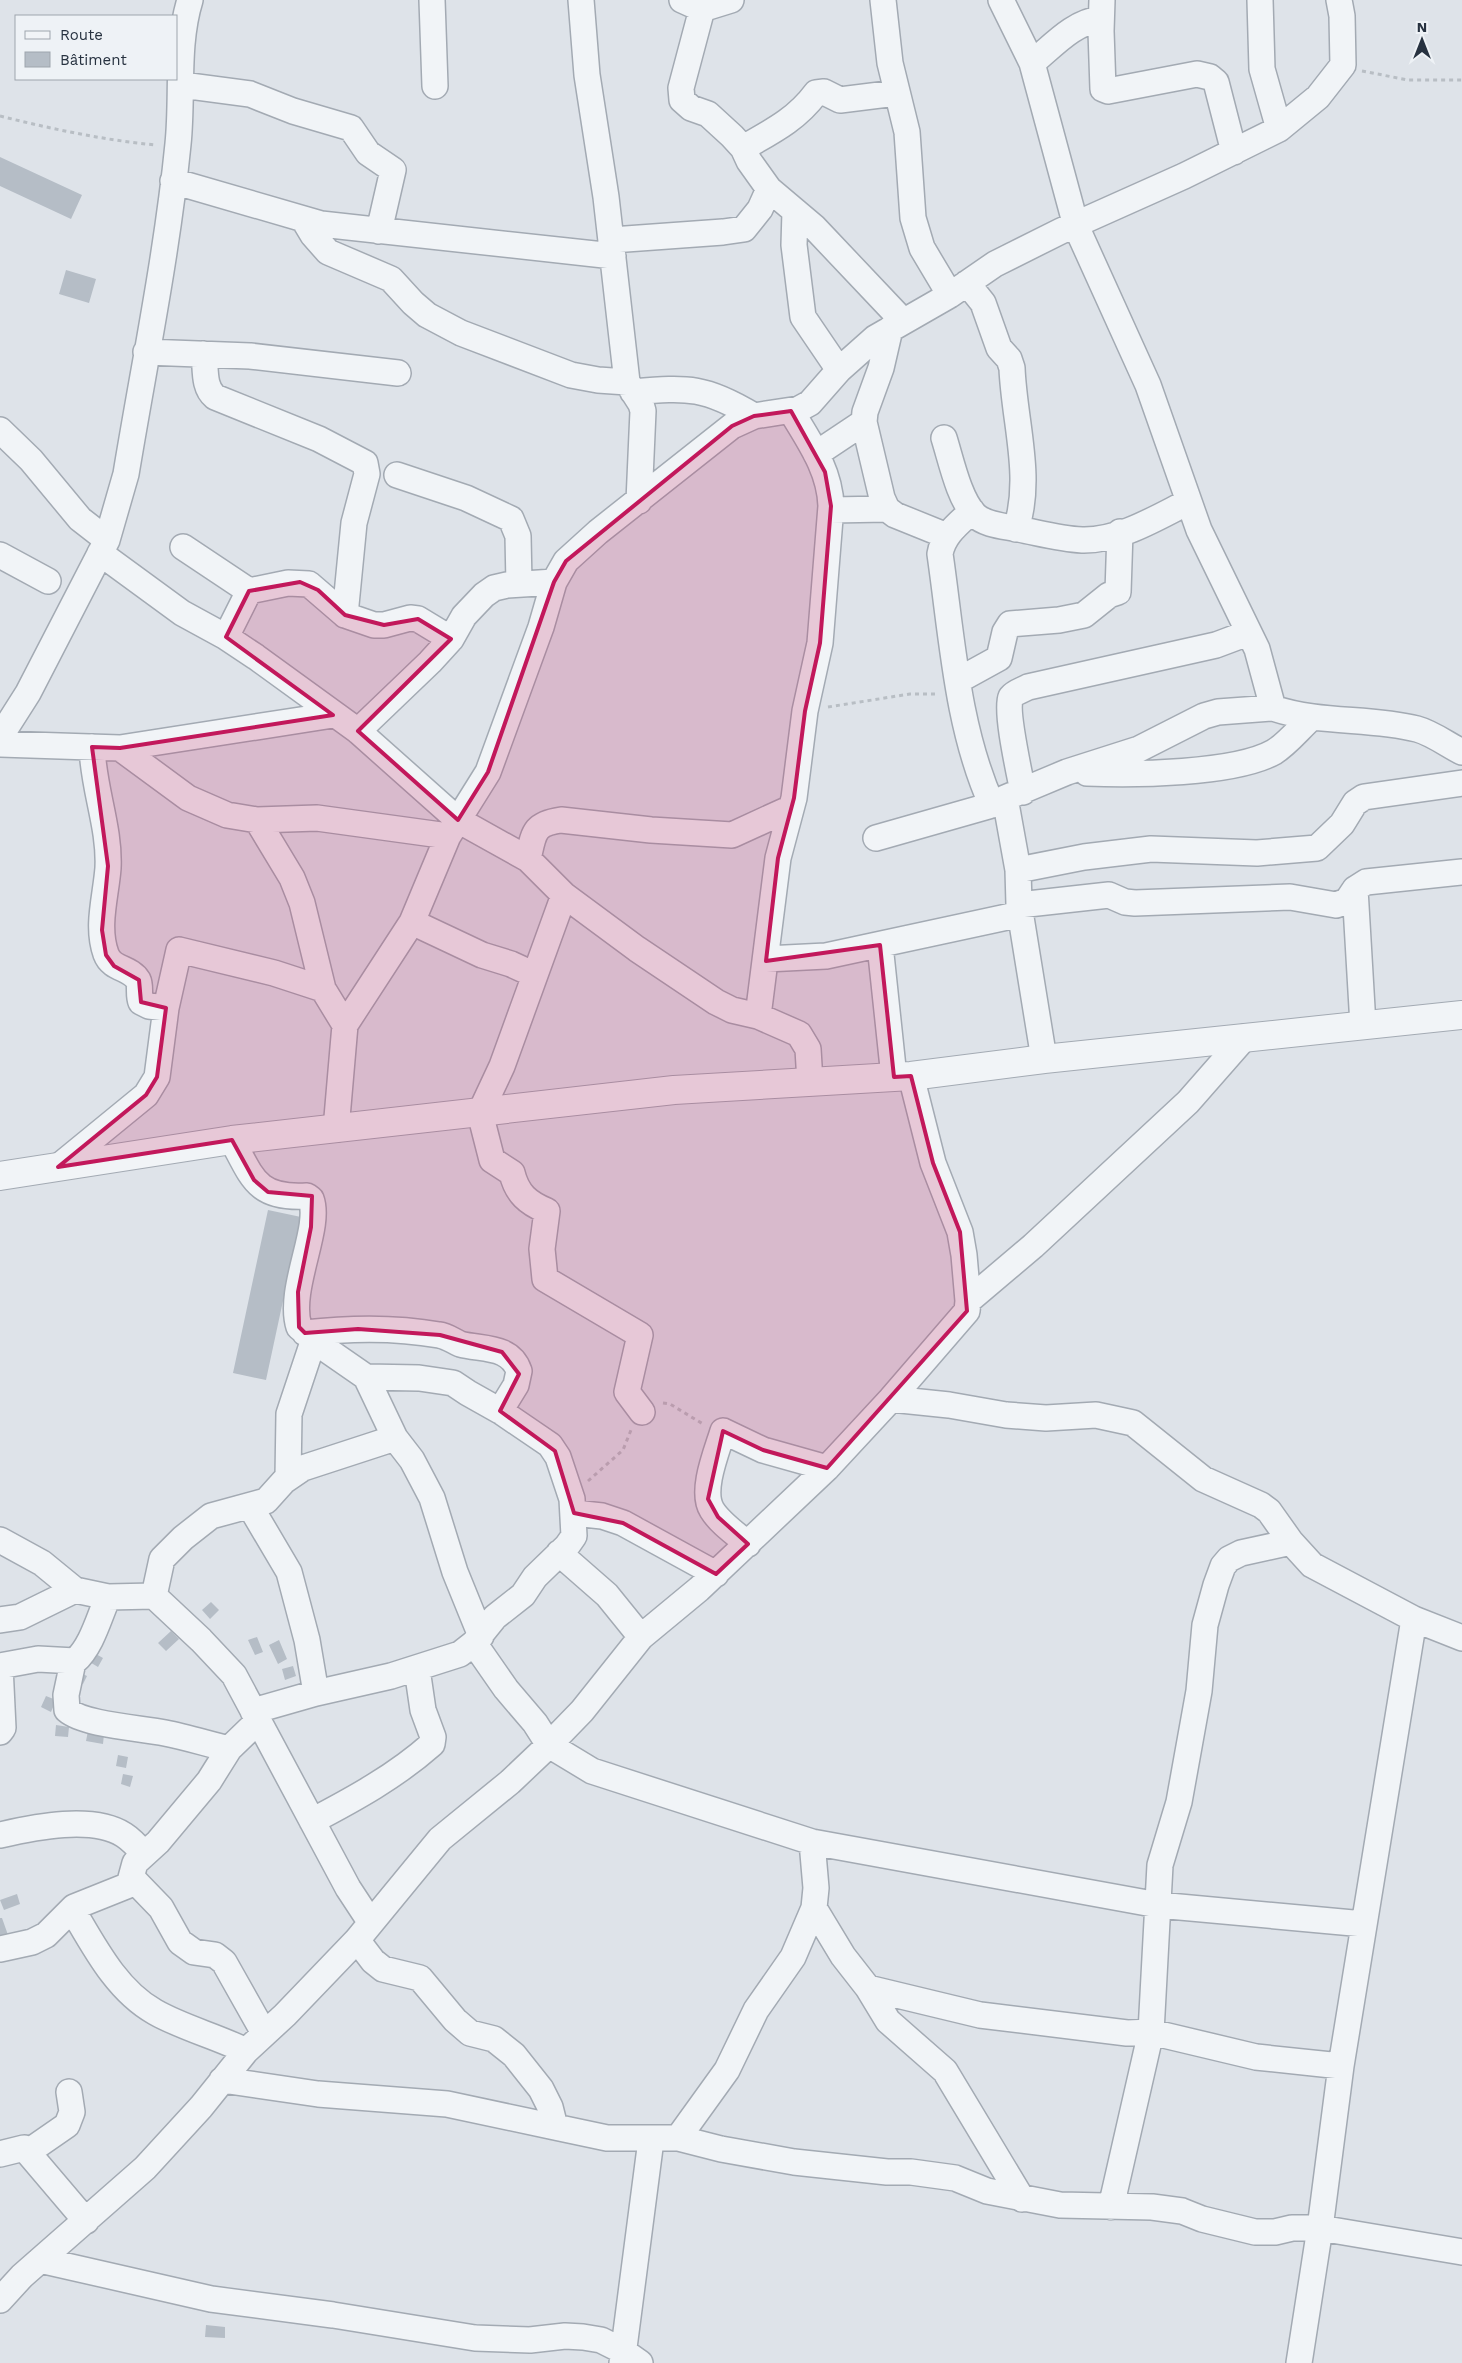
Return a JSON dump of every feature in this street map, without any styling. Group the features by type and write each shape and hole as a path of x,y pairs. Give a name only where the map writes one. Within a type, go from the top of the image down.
{"street":[{"path":"0,737 28,693 103,546 126,474 178,144 183,48 190,0"},
{"path":"432,0 435,86"},
{"path":"581,0 587,75 630,387 642,405 644,416 640,501"},
{"path":"732,0 692,4 691,45 681,97 685,105 714,118 743,148 749,161 769,189 814,227 896,325"},
{"path":"883,0 890,63 907,132 913,218 916,234 922,248 958,289 983,303 999,348 1009,358 1012,368 1024,478 1024,498 1016,529"},
{"path":"1001,0 1032,63 1076,226 1148,385 1188,502 1219,575 1257,649 1273,708"},
{"path":"1260,0 1262,69 1279,129"},
{"path":"336,1129 345,1025 412,922 453,828 488,772 538,636 554,582 566,561 580,547 732,426 754,416 790,411 810,403 839,370 875,338 958,289 994,264 1234,152 1279,129 1318,98 1343,65 1342,16 1339,0"},
{"path":"1032,63 1102,9"},
{"path":"1102,9 1103,89 1108,91 1197,74 1210,77 1216,82 1234,152"},
{"path":"182,85 250,94 294,112 351,128 368,153 393,170 379,231"},
{"path":"743,148 789,122 808,104 816,93 824,92 840,100 896,93"},
{"path":"173,181 304,220 379,231 612,248 744,229 760,209 769,189"},
{"path":"795,211 794,245 803,317 839,370"},
{"path":"304,220 313,235 328,252 391,279 413,303 428,315 461,333 572,375 630,387 695,390 714,395 754,416"},
{"path":"896,325 867,405 864,422 882,498 887,509 895,515 947,536"},
{"path":"146,352 250,356 398,373"},
{"path":"204,354 207,384 215,397 319,439 365,463 367,474 354,523 345,615"},
{"path":"758,1016 778,858 791,808 805,711 820,643 831,510 828,481 816,454 790,411"},
{"path":"816,454 864,422"},
{"path":"0,430 31,460 103,546 182,613 226,637 358,731 453,828"},
{"path":"944,438 964,497 972,511 980,519 1016,529 1083,540 1102,538 1141,526 1188,502"},
{"path":"397,475 466,498 510,519 518,536 519,584"},
{"path":"831,510 887,509"},
{"path":"972,511 947,536 942,544 940,554 960,687 973,751 1007,798"},
{"path":"960,687 999,658 1005,632 1010,624 1059,620 1084,614 1109,595 1118,592 1120,532"},
{"path":"183,547 249,591 288,583 308,584 345,615 374,625 384,625 410,618 418,619 451,639"},
{"path":"0,555 48,581"},
{"path":"358,731 430,662 451,639 464,616 484,595 494,588 554,582"},
{"path":"226,637 249,591"},
{"path":"1044,1059 1020,909 1018,870 1007,798 1011,699 1016,693 1028,687 1216,644 1248,633"},
{"path":"876,838 1007,798 1067,772 1139,749 1204,716 1218,712 1273,708 1311,718 1380,722 1420,730 1462,752"},
{"path":"0,744 120,748 333,715"},
{"path":"1067,772 1110,774 1182,771 1241,763 1275,751 1311,718"},
{"path":"92,748 94,778 104,824 108,866 102,907 102,930 106,955 114,966 132,974 137,979 141,1002 149,1006 166,1008"},
{"path":"120,748 188,798 227,815 257,820 317,818 453,828 528,859 564,895 716,1002 732,1010 758,1016 799,1034 808,1049 810,1082"},
{"path":"1018,870 1084,856 1151,849 1257,853 1317,848 1342,824 1355,803 1364,797 1462,783"},
{"path":"528,859 534,835 541,824 550,821 578,821 650,830 732,835 791,808"},
{"path":"257,820 284,864 302,902 323,989 345,1025"},
{"path":"766,960 826,956 880,946 1020,909 1109,895 1125,902 1134,903 1290,897 1336,905 1347,901 1355,888 1366,882 1462,872"},
{"path":"1355,888 1363,1025"},
{"path":"564,895 502,1066 480,1113 492,1160 512,1173 516,1187 529,1204 547,1211 542,1249 545,1280 640,1335 627,1392 642,1412"},
{"path":"412,922 482,955 511,964 535,975"},
{"path":"0,2300 40,2260 145,2168 201,2107 246,2052 364,1931 440,1840 510,1782 549,1745 588,1704 641,1637 716,1574 827,1468 891,1400 967,1311 968,1301 964,1255 960,1232 933,1163 903,1076 880,946"},
{"path":"58,1167 146,1095 157,1077 166,1008 179,950 274,973 323,989"},
{"path":"0,1176 232,1140 674,1090 903,1076 1044,1059 1462,1015"},
{"path":"968,1301 1033,1246 1188,1102 1245,1038"},
{"path":"232,1140 254,1180 263,1189 283,1195 307,1196 313,1202 311,1227 297,1301 298,1322 309,1336 366,1377 395,1438 412,1460 432,1498 478,1639 506,1689 535,1723 549,1745 592,1771 812,1842 1158,1905 1364,1924"},
{"path":"309,1336 331,1330 386,1330 440,1335 459,1343 496,1349 514,1362 519,1371 516,1386 500,1411"},
{"path":"288,1477 289,1414 309,1336"},
{"path":"0,1949 32,1942 46,1935 72,1909 130,1884 135,1863 158,1842 194,1800 229,1750 256,1716 316,1693 417,1669 460,1654 478,1639 495,1617 523,1595 535,1577 574,1536 573,1506 558,1457 550,1445 500,1411 450,1382 419,1378 366,1377"},
{"path":"891,1400 1046,1418 1096,1415 1133,1423 1202,1479 1265,1508 1291,1542 1312,1565 1414,1619 1462,1638"},
{"path":"748,1544 710,1508 708,1486 722,1431 763,1450 827,1468"},
{"path":"154,1596 162,1559 211,1516 266,1501 288,1477 303,1468 395,1438"},
{"path":"250,1506 289,1572 306,1640 316,1693"},
{"path":"573,1506 623,1523 716,1574"},
{"path":"0,1540 42,1563 75,1590 108,1597 154,1596 201,1640 234,1675 348,1888 373,1962 383,1969 420,1978 455,2020 470,2033 494,2038 514,2054 543,2094 553,2115 555,2127"},
{"path":"1112,2207 1151,2032 1160,1865 1179,1802 1199,1691 1205,1625 1216,1585 1223,1566 1229,1559 1241,1553 1291,1542"},
{"path":"559,1553 607,1595 641,1637"},
{"path":"0,1620 20,1616 75,1590"},
{"path":"108,1597 82,1653 73,1662 66,1695 67,1710 70,1713 91,1720 164,1733 229,1750"},
{"path":"1299,2363 1320,2228 1340,2066 1414,1619"},
{"path":"0,1732 3,1728 0,1666 38,1659 73,1662"},
{"path":"312,1821 360,1796 401,1770 432,1744 433,1736 421,1702 417,1669"},
{"path":"0,1835 45,1827 90,1825 123,1834 144,1854"},
{"path":"678,2138 727,2070 756,2010 793,1957 814,1908 816,1888 812,1842"},
{"path":"132,1878 161,1908 180,1942 194,1952 215,1955 224,1962 264,2033"},
{"path":"814,1908 843,1956 868,1988 888,2022 945,2071 1022,2199"},
{"path":"72,1909 108,1968 134,1998 154,2012 226,2041 246,2052"},
{"path":"868,1988 980,2015 1126,2033 1151,2032 1256,2057 1340,2066"},
{"path":"222,2080 318,2094 447,2104 607,2138 650,2140 678,2138 720,2149 794,2162 887,2172 912,2172 955,2178 987,2191 1060,2205 1152,2207 1182,2211 1202,2220 1255,2232 1275,2232 1292,2228 1320,2228 1462,2252"},
{"path":"28,2152 67,2125 72,2112 69,2092"},
{"path":"40,2260 211,2299 333,2315 475,2338 530,2340 565,2336 601,2340 629,2359 650,2140"},
{"path":"0,2154 24,2148 86,2220"}],"path":[{"path":"1343,65 1408,80 1462,80"},
{"path":"0,116 117,142 158,145 178,144"},
{"path":"805,711 960,687"},
{"path":"573,1506 605,1464 623,1450 634,1422 642,1412 664,1403 722,1431"}],"highlighted area":[{"path":"791,411 825,472 831,506 820,643 805,711 794,798 778,858 766,961 880,945 894,1077 911,1076 933,1163 960,1232 967,1311 827,1468 763,1450 723,1431 708,1499 718,1517 748,1544 716,1574 623,1523 574,1513 555,1451 500,1411 519,1374 502,1352 440,1335 358,1329 305,1333 299,1327 298,1292 311,1227 312,1196 268,1192 254,1180 232,1140 58,1167 146,1095 157,1077 166,1008 141,1002 139,980 114,966 106,955 102,930 108,866 92,747 120,748 333,715 226,637 249,591 300,582 318,590 345,615 384,625 418,619 451,639 358,731 458,820 488,772 554,582 566,561 732,426 754,416"}],"building":[{"path":"0,157 82,195 71,219 0,186"},
{"path":"66,270 96,279 89,303 59,294"},
{"path":"268,1210 301,1217 266,1380 233,1373"},
{"path":"211,1602 219,1610 210,1619 202,1610"},
{"path":"171,1631 179,1639 166,1651 158,1643"},
{"path":"257,1637 263,1652 255,1655 248,1640"},
{"path":"279,1640 287,1659 278,1664 269,1645"},
{"path":"87,1649 103,1658 98,1667 83,1658"},
{"path":"293,1666 296,1676 285,1680 282,1669"},
{"path":"76,1671 87,1676 83,1684 72,1680"},
{"path":"46,1696 56,1700 51,1712 41,1707"},
{"path":"56,1725 69,1727 68,1737 55,1736"},
{"path":"88,1731 104,1734 103,1744 86,1741"},
{"path":"118,1755 128,1757 126,1768 116,1766"},
{"path":"123,1774 133,1776 130,1787 121,1784"},
{"path":"17,1894 20,1904 4,1910 0,1900"},
{"path":"0,1918 2,1918 8,1935 0,1938"},
{"path":"206,2325 225,2327 225,2338 205,2337"}]}
